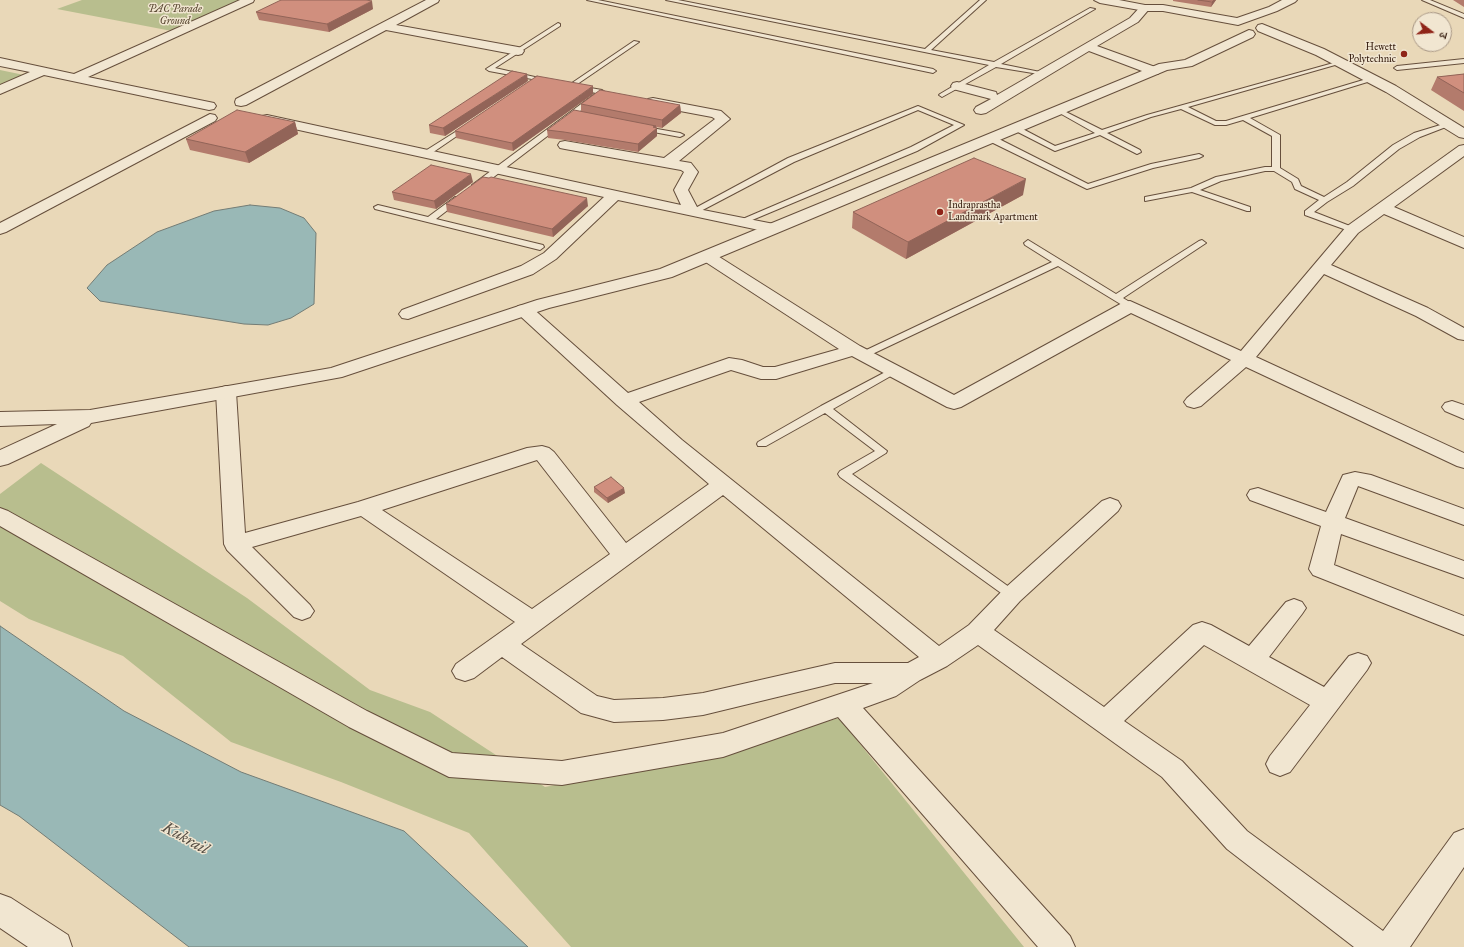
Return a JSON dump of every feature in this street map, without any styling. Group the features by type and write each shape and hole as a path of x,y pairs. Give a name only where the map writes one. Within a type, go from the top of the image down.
{"street":[{"path":"75,78 249,0"},
{"path":"0,229 231,110 434,0"},
{"path":"1100,0 1256,30 1340,63 1391,88 1464,134"},
{"path":"1230,25 1273,9 1291,0"},
{"path":"981,110 1134,20 1145,8"},
{"path":"0,437 6,419 90,417 335,373 524,310 666,273 1159,69 1188,62 1218,50 1256,30 1273,9"},
{"path":"385,26 518,51"},
{"path":"1159,69 1172,58 1204,43"},
{"path":"1088,48 1159,69"},
{"path":"0,62 231,110 692,212 772,228"},
{"path":"0,90 42,71"},
{"path":"957,86 991,95"},
{"path":"602,92 617,95"},
{"path":"640,100 716,114 723,119 667,163"},
{"path":"565,146 686,166 690,172 681,190 692,212"},
{"path":"1194,402 1245,358 1352,230 1464,149"},
{"path":"408,314 527,270 550,256 615,195"},
{"path":"1383,208 1464,243"},
{"path":"707,256 858,352 954,403 1123,302 1464,461"},
{"path":"1321,267 1422,312 1464,335"},
{"path":"524,310 624,401 723,484 938,659"},
{"path":"624,401 729,364 736,364 761,373 776,373 858,352"},
{"path":"226,392 235,544 302,611"},
{"path":"0,459 90,417"},
{"path":"235,544 364,508 534,453 542,453 547,457 624,556"},
{"path":"1464,517 1364,480 1350,480 1333,522 1321,569 1464,626"},
{"path":"465,671 723,484"},
{"path":"1258,496 1464,570"},
{"path":"0,516 358,719 449,765 562,773 723,745 887,688 938,659 978,632 1012,595 1110,506"},
{"path":"364,508 532,622"},
{"path":"1252,660 1294,608"},
{"path":"978,632 1172,769 1237,840 1379,947"},
{"path":"1105,722 1202,632 1328,702"},
{"path":"502,644 590,705 614,711 663,709 703,704 835,673 911,673"},
{"path":"1280,764 1358,663"},
{"path":"843,704 1059,947"},
{"path":"1391,947 1464,842"},
{"path":"0,908 56,947"}],"lane":[{"path":"590,0 933,71"},
{"path":"669,0 1043,74"},
{"path":"926,51 983,0"},
{"path":"1424,0 1446,7 1464,16"},
{"path":"942,95 1092,9"},
{"path":"551,82 489,70 558,25"},
{"path":"602,92 568,86 636,42"},
{"path":"1397,68 1461,61 1464,66"},
{"path":"1014,128 1055,149 1182,107 1340,63"},
{"path":"531,84 537,79"},
{"path":"1182,107 1215,123 1226,123 1372,79"},
{"path":"468,192 577,115 602,92"},
{"path":"692,212 791,160 918,108 960,124 914,149 742,221"},
{"path":"1058,110 1103,132 1137,152"},
{"path":"1245,118 1276,135 1276,169"},
{"path":"426,153 472,123"},
{"path":"1352,230 1308,213 1324,200 1350,184 1396,146 1417,135 1449,124"},
{"path":"634,126 680,135"},
{"path":"990,138 1087,187 1151,166 1199,156"},
{"path":"1148,199 1193,190 1219,179 1264,169 1276,169 1295,181 1298,187 1324,200"},
{"path":"1193,190 1247,210"},
{"path":"429,220 461,197"},
{"path":"378,207 540,247"},
{"path":"1028,243 1123,302 1202,243"},
{"path":"858,352 1058,262"},
{"path":"762,444 893,371"},
{"path":"825,408 882,451 844,474 1012,595"}],"green space":[{"name":"PAC Parade Ground","path":"82,0 253,0 177,32 57,9"},
{"path":"0,70 24,75 0,86"},
{"path":"41,463 247,598 370,690 430,712 545,787 722,752 839,718 1024,947 571,947 469,833 341,782 231,742 123,656 29,619 0,601 0,494"}],"water":[{"path":"250,205 280,208 304,218 316,233 314,304 291,318 268,325 244,324 100,301 87,288 107,265 157,232 214,211"},
{"name":"Kukrail","path":"0,626 124,711 241,772 404,831 528,947 189,947 19,816 0,805"}],"building":[{"path":"281,0 372,1 327,24 256,12"},
{"path":"1198,0 1214,0 1212,2"},
{"path":"512,71 527,74 443,128 429,125"},
{"path":"1464,74 1464,93 1437,77"},
{"path":"537,76 593,86 512,143 455,131"},
{"path":"600,90 680,105 662,120 581,104"},
{"path":"237,110 295,122 245,152 186,139"},
{"path":"574,110 656,126 653,127 657,128 638,144 547,130"},
{"name":"Indraprastha Landmark Apartment","path":"974,158 1026,179 908,242 853,212"},
{"path":"431,165 471,174 434,201 392,192"},
{"path":"483,177 491,177 587,198 552,229 446,204"},
{"path":"611,477 624,488 607,498 594,487"}],"place":[{"name":"Hewett Polytechnic","path":"1404,54"},
{"name":"Indraprastha Landmark Apartment","path":"940,212"}]}
